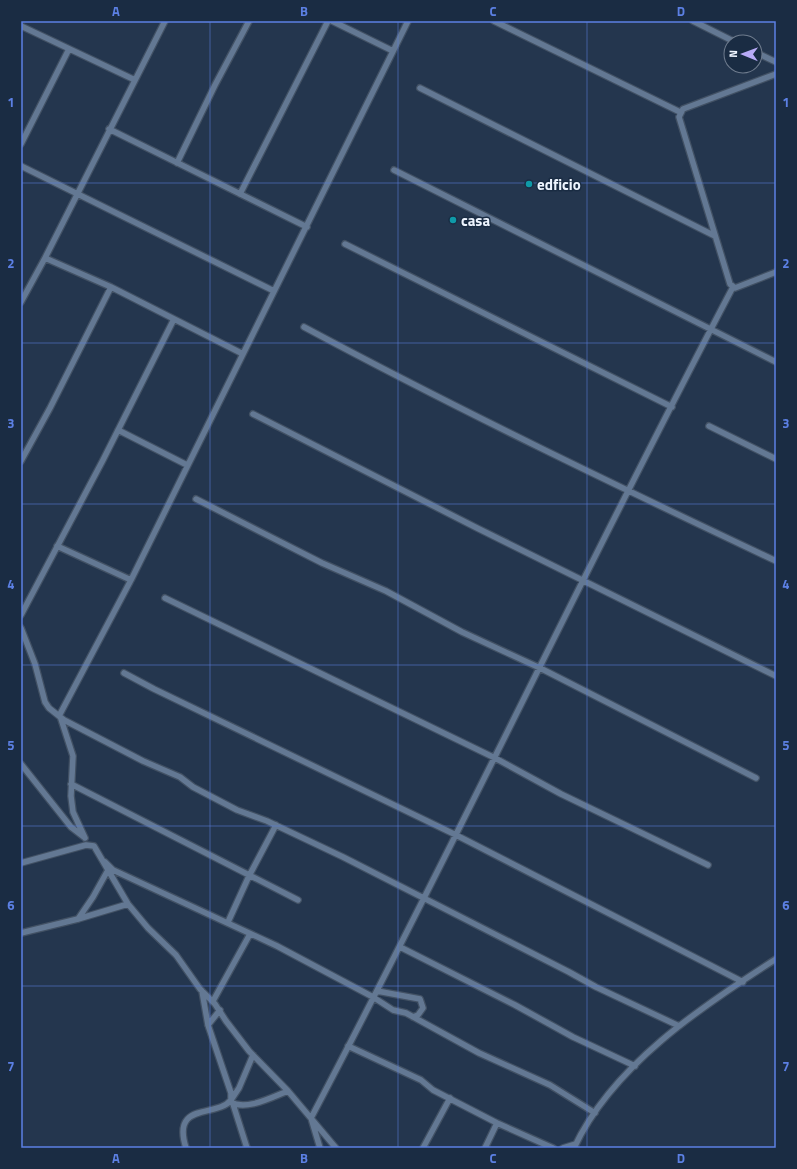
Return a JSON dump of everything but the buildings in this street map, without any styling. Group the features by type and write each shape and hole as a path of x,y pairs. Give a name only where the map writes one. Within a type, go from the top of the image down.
{"street":[{"path":"21,302 45,258 165,21"},
{"path":"177,163 212,91 249,21"},
{"path":"240,194 328,21"},
{"path":"332,21 393,51"},
{"path":"86,845 85,838 73,812 71,784 73,756 60,717 131,580 408,21"},
{"path":"494,21 680,112"},
{"path":"693,21 723,36"},
{"path":"21,26 135,80"},
{"path":"21,144 69,50"},
{"path":"763,56 776,62"},
{"path":"733,288 729,282 679,120 680,112 683,109 776,74"},
{"path":"420,88 715,236"},
{"path":"109,129 307,227"},
{"path":"21,166 274,291"},
{"path":"394,170 776,362"},
{"path":"345,244 672,407"},
{"path":"45,258 111,286 243,354"},
{"path":"320,1148 311,1118 400,947 583,580 711,329 733,288 776,272"},
{"path":"21,461 50,408 111,286"},
{"path":"21,615 118,430 174,319"},
{"path":"304,327 382,369 628,491 776,561"},
{"path":"253,414 477,528 776,676"},
{"path":"709,426 776,459"},
{"path":"118,430 187,465"},
{"path":"196,499 281,543 386,591 462,632 540,668 756,778"},
{"path":"57,546 131,580"},
{"path":"165,598 495,758 562,794 708,865"},
{"path":"21,628 35,664 45,702 49,708 72,725 143,761 180,777 194,787 237,810 276,825 424,898 596,987 679,1026"},
{"path":"124,673 154,689 456,835 743,982"},
{"path":"21,764 71,827 85,838"},
{"path":"71,784 298,900"},
{"path":"228,922 249,876 276,825"},
{"path":"21,862 86,845 94,846 128,904 153,934 176,955 202,990 220,1010 229,1025 253,1055 288,1091 336,1148"},
{"path":"104,862 113,870 228,922 374,997 393,1010 413,1017 479,1053 550,1085 595,1113"},
{"path":"78,919 93,897 108,870"},
{"path":"21,933 78,919 128,904"},
{"path":"213,1001 250,934"},
{"path":"400,947 515,1005 573,1037 635,1066"},
{"path":"564,1148 575,1146 605,1099 635,1066 679,1026 776,959"},
{"path":"202,990 208,1025 231,1092 231,1102 247,1148"},
{"path":"377,991 420,999 423,1008 418,1015 413,1017"},
{"path":"208,1025 220,1010"},
{"path":"348,1046 421,1080 430,1088 549,1148"},
{"path":"231,1102 244,1078 253,1055"},
{"path":"186,1148 182,1133 188,1119 197,1113 231,1102 248,1105 288,1091"},
{"path":"423,1148 450,1098"},
{"path":"485,1148 497,1123"}],"place":[{"name":"edficio","path":"529,184"},
{"name":"casa","path":"453,220"}]}
